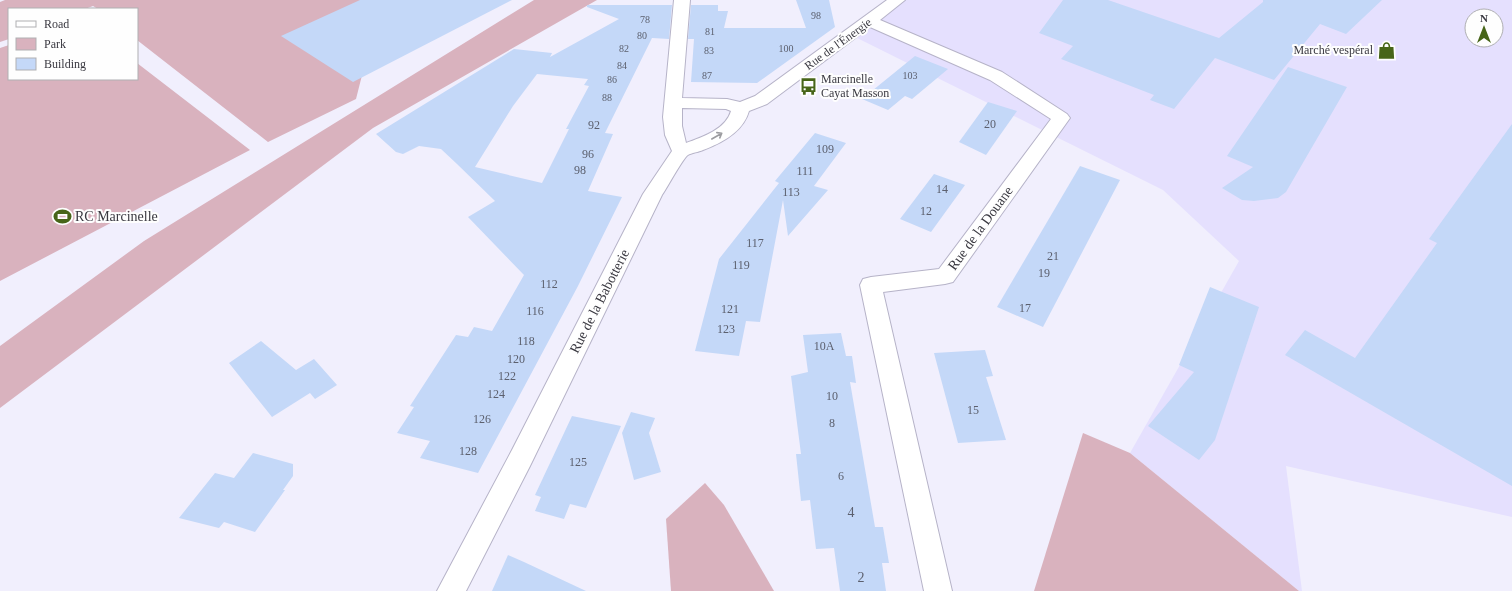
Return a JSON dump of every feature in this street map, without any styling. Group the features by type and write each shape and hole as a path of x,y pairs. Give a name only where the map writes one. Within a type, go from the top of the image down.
{"street":[{"path":"673,103 727,104 741,108 736,122 724,131 695,146 681,151 675,140 672,128 673,103 682,0"},
{"name":"Rue de l'Énergie","path":"741,108 761,100 897,0"},
{"name":"Rue de la Douane","path":"869,21 996,76 1061,118 945,276 871,285 938,591"},
{"name":"Rue de la Babotterie","path":"451,591 521,458 653,194 681,151"}],"shaded area":[{"path":"888,0 1512,0 1512,517 1286,466 1302,591 1299,591 1130,453 1239,261 1163,190 843,31"}],"green space":[{"path":"5,0 381,0 356,99 268,142 138,41 138,8 96,8 93,6 88,8 8,8 8,39 0,42 0,2"},
{"path":"534,0 597,0 373,128 0,408 0,346 144,241"},
{"name":"RC Marcinelle","path":"8,45 8,80 138,80 138,64 250,150 0,281 0,48"},
{"path":"1083,433 1130,453 1299,591 1034,591"},
{"path":"705,483 724,505 774,591 671,591 666,519"}],"building":[{"path":"360,0 512,0 353,82 281,36"},
{"path":"796,0 829,0 835,27 757,83 691,82 694,39 688,39 691,5 718,5 718,11 728,11 724,28 806,28"},
{"path":"1063,0 1108,0 1219,38 1263,2 1263,0 1382,0 1346,34 1320,24 1274,80 1215,58 1174,109 1150,100 1154,95 1061,59 1073,46 1039,33"},
{"path":"587,5 672,5 669,39 652,38 605,133 613,134 588,191 622,197 578,286 478,473 420,458 430,441 397,433 414,407 410,406 456,335 468,337 474,327 492,331 524,275 468,217 495,201 457,164 441,149 419,146 403,154 396,152 376,134 514,49 552,53 550,57 619,19 587,7","holes":["537,74 588,79 584,85 589,86 566,129 569,129 542,183 475,167 513,106"]},
{"path":"915,56 948,69 912,99 905,96 888,110 862,99"},
{"path":"1288,67 1347,87 1286,192 1278,198 1254,201 1242,200 1222,188 1253,167 1227,156"},
{"path":"988,102 1017,111 986,155 959,142"},
{"path":"1512,124 1512,486 1285,355 1305,330 1355,358 1437,243 1429,239"},
{"path":"815,133 846,143 814,186 828,190 788,236 783,200 760,322 746,321 739,356 695,351 719,259 779,183 775,181"},
{"path":"1080,166 1120,180 1043,327 997,307"},
{"path":"934,174 965,185 931,232 900,219"},
{"path":"1210,287 1259,307 1215,440 1199,460 1148,426 1194,372 1179,365"},
{"path":"841,333 846,356 852,356 856,383 850,382 875,527 883,527 889,563 882,563 886,591 840,591 834,548 816,549 810,500 801,501 796,454 801,454 791,376 808,372 803,335"},
{"path":"261,341 296,370 314,359 337,385 315,399 310,393 272,417 229,363"},
{"path":"985,350 993,376 986,377 1006,440 958,443 934,353"},
{"path":"631,412 655,418 649,433 661,472 634,480 622,433"},
{"path":"572,416 621,426 586,508 570,504 564,519 535,511 541,497 535,495"},
{"path":"253,453 293,464 293,476 283,490 285,490 255,532 224,522 219,528 179,518 215,473 234,478"},
{"path":"508,555 524,562 586,591 492,591"}],"place":[{"name":"Marché vespéral","path":"1386,50"},
{"name":"Marcinelle Cayat Masson","path":"808,86"},
{"name":"RC Marcinelle","path":"62,216"}]}
